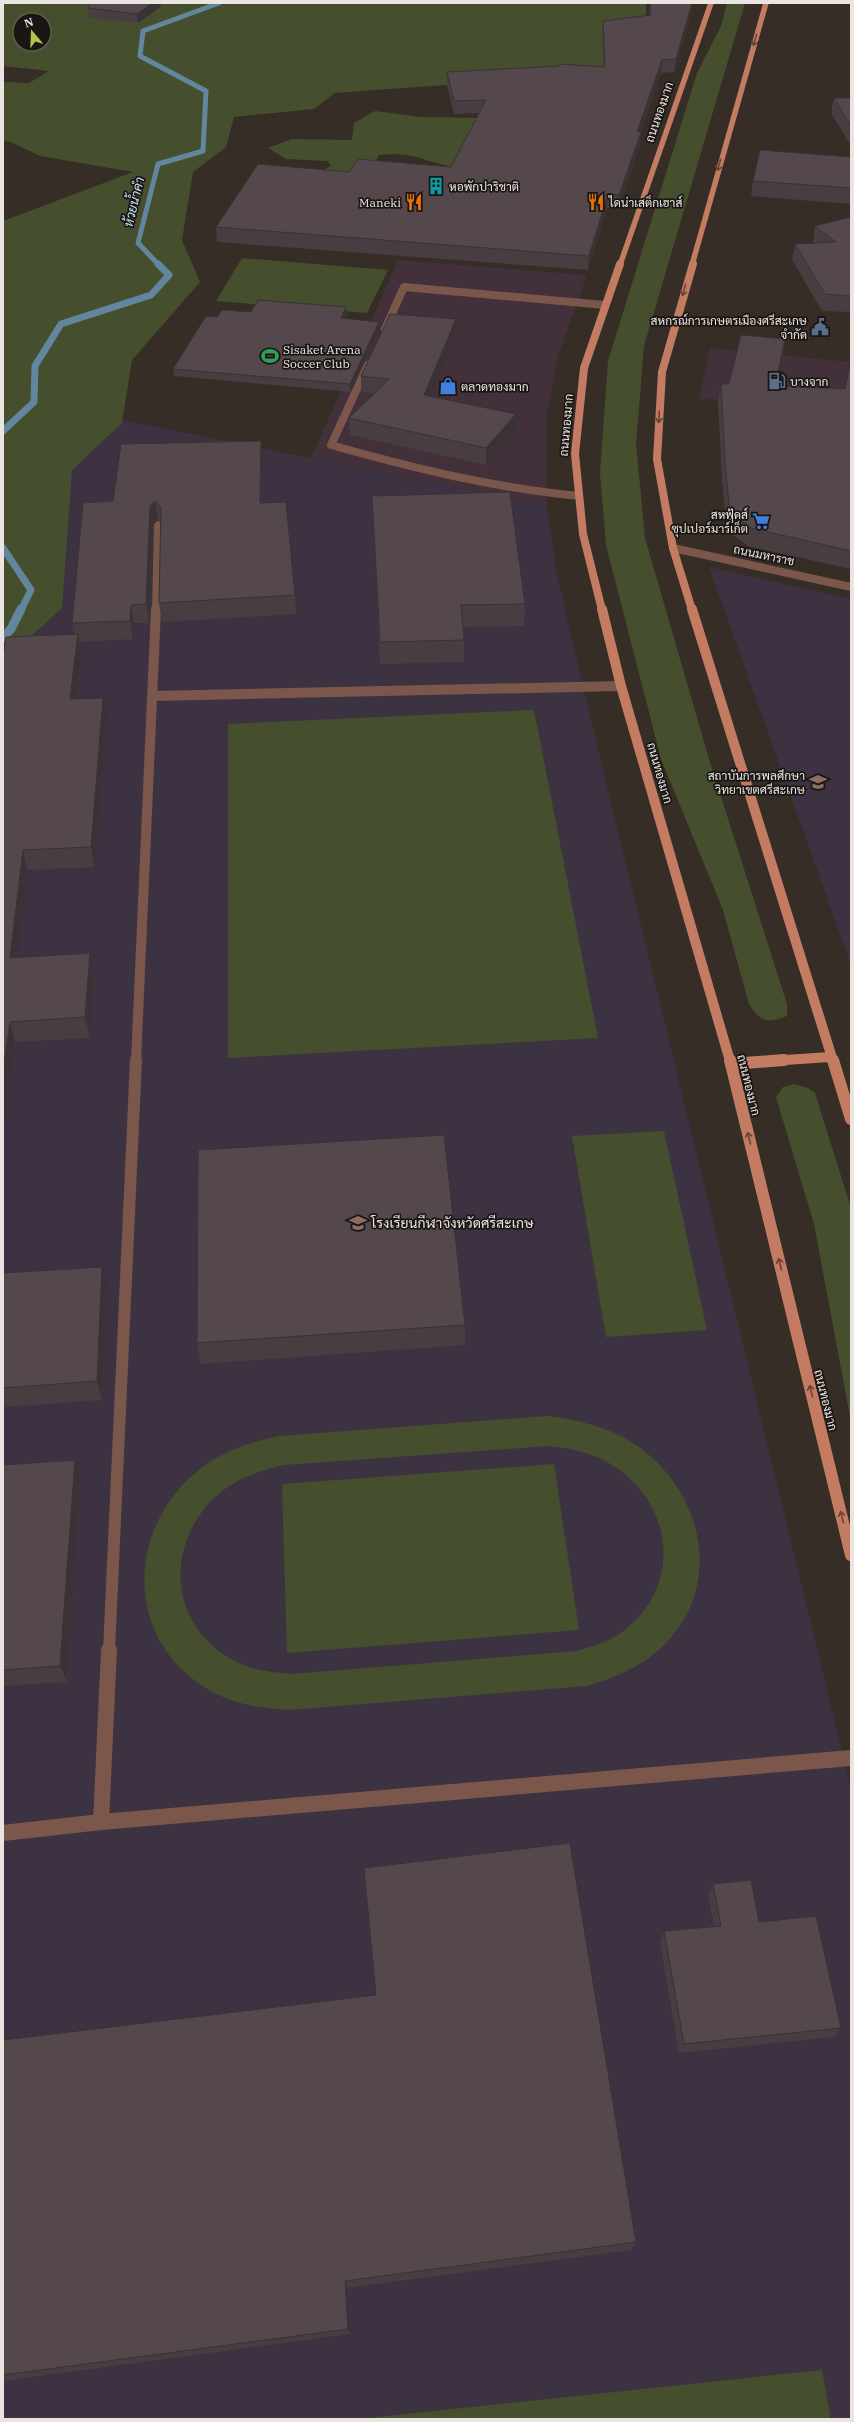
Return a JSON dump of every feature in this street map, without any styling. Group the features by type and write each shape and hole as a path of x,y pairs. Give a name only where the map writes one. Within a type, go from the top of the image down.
{"main road":[{"name":"ถนนทองมาก","path":"711,3 584,368 574,454 583,534 621,686 731,1064 851,1555"},
{"path":"766,3 662,372 657,460 673,548 830,1057 851,1119"},
{"path":"731,1064 830,1057"}],"street":[{"path":"381,337 404,287 605,305"},
{"path":"371,359 331,445 397,464 547,494 579,496"},
{"path":"100,1822 153,696 158,525"},
{"name":"ถนนมหาราช","path":"673,548 851,587"},
{"path":"153,696 621,686"},
{"path":"3,1833 100,1822 851,1758"}],"shaded area":[{"name":"ตลาดทองมาก","path":"398,260 587,275 558,356 547,415 547,506 311,458"},
{"name":"บางจาก","path":"710,348 851,362 851,405 699,399"},
{"name":"โรงเรียนกีฬาจังหวัดศรีสะเกษ","path":"38,403 547,506 556,570 583,687 851,1788 851,2419 3,2419 3,636"},
{"name":"สถาบันการพลศึกษา วิทยาเขตศรีสะเกษ","path":"709,567 851,599 851,965"}],"green space":[{"path":"3,3 646,3 646,26 613,68 539,78 335,93 314,109 234,117 226,147 193,172 182,240 200,282 132,360 122,423 72,470 62,608 3,662 3,221 133,172 40,156 11,142 3,141 3,82 29,83 49,71 3,66"},
{"path":"727,3 745,3 644,346 636,444 645,538 709,759 787,1004 787,1016 774,1020 765,1020 761,1018 749,1004 723,910 661,759 606,545 600,473 608,361 697,73 721,26"},
{"path":"375,111 421,117 483,118 509,137 460,149 472,164 463,166 449,166 408,155 379,155 376,160 355,169 342,183 317,174 331,166 328,161 286,159 268,148 292,139 352,140 354,123"},
{"path":"242,258 388,270 367,313 216,301"},
{"path":"534,710 598,1038 228,1058 228,724"},
{"path":"794,1084 808,1088 815,1093 851,1208 851,1422 814,1224 776,1097 783,1087"},
{"path":"664,1131 707,1330 606,1337 572,1136"},
{"path":"547,1416 581,1422 613,1432 633,1443 656,1461 675,1483 689,1508 697,1535 700,1562 696,1590 686,1616 668,1641 650,1657 620,1674 587,1686 288,1710 247,1705 223,1697 190,1677 166,1651 151,1621 145,1588 147,1554 158,1521 177,1491 205,1465 223,1454 241,1446 280,1436","holes":["548,1446 590,1454 614,1466 634,1483 649,1503 659,1524 663,1548 662,1571 655,1593 641,1614 622,1632 606,1641 577,1651 291,1674 259,1670 241,1664 218,1651 201,1634 189,1614 182,1592 181,1569 185,1546 195,1523 210,1502 226,1488 244,1478 264,1470 284,1465"]},
{"path":"554,1464 579,1630 287,1653 282,1484"},
{"path":"822,2370 831,2419 358,2419"}],"building":[{"path":"91,3 152,3 137,14 88,8"},
{"path":"650,3 692,3 676,59 662,60 637,132 641,132 619,195 608,194 589,256 216,227 258,164 349,172 358,159 451,167 486,100 454,101 447,72 559,66 560,64 605,67 603,21 651,15"},
{"path":"834,98 851,98 851,126"},
{"path":"760,150 851,157 851,188 753,181"},
{"path":"851,217 851,296 825,294 795,244 836,242 815,226"},
{"path":"258,300 346,307 341,318 379,322 350,384 173,369 206,316 217,317 222,310 251,312"},
{"path":"390,314 456,319 424,395 516,414 486,448 349,418 389,379 361,376"},
{"path":"741,335 785,339 775,386 845,389 851,361 851,551 751,528 730,513 725,463 721,384 729,384"},
{"path":"261,441 260,503 286,502 295,595 159,603 161,507 155,501 150,506 146,604 131,605 130,621 72,623 83,503 113,501 121,444"},
{"path":"510,492 525,604 461,605 464,640 380,642 372,496"},
{"path":"78,634 70,699 103,698 91,847 23,850 10,958 90,953 85,1017 10,1022 3,1071 3,658 6,637"},
{"path":"444,1135 465,1325 197,1343 198,1150"},
{"path":"102,1267 97,1381 3,1388 3,1273"},
{"path":"75,1460 60,1666 3,1670 3,1465"},
{"path":"570,1843 636,2242 345,2281 348,2329 3,2375 3,2040 376,1995 364,1868"},
{"path":"751,1880 759,1922 816,1916 841,2028 684,2044 664,1931 721,1926 713,1884"}],"waterway":[{"name":"ห้วยน้ำคำ","path":"159,265 138,243 158,164 203,151 206,91 140,56 143,31 219,3"},
{"name":"ห้วยน้ำคำ","path":"3,431 34,402 35,366 61,324 151,295 169,275 159,265"},
{"name":"ห้วยน้ำคำ","path":"3,548 31,590 21,610"},
{"name":"ห้วยน้ำคำ","path":"3,637 11,629 21,609"}],"place":[{"name":"หอพักปาริชาติ","path":"436,186"},
{"name":"Maneki","path":"414,202"},
{"name":"ไดน่าเสต็กเฮาส์","path":"596,202"},
{"name":"สหกรณ์การเกษตรเมืองศรีสะเกษ จำกัด","path":"820,327"},
{"name":"Sisaket Arena Soccer Club","path":"270,356"},
{"name":"บางจาก","path":"777,381"},
{"name":"ตลาดทองมาก","path":"448,386"},
{"name":"สหฟู้ดส์ ซุปเปอร์มาร์เก็ต","path":"761,521"},
{"name":"สถาบันการพลศึกษา วิทยาเขตศรีสะเกษ","path":"818,782"},
{"name":"โรงเรียนกีฬาจังหวัดศรีสะเกษ","path":"358,1223"}]}
